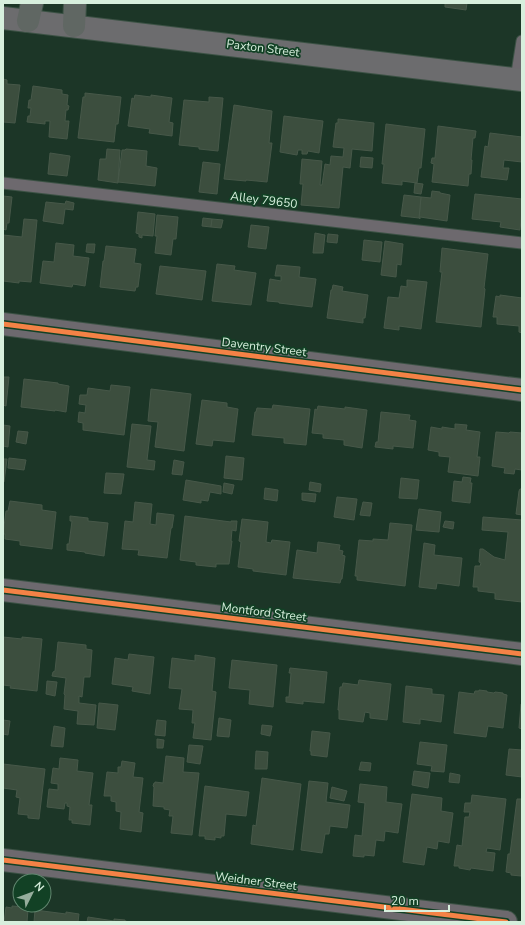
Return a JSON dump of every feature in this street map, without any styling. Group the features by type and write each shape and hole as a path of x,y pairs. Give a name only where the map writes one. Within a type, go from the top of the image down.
{"highway":[{"path":"74,26 75,3"}],"main road":[{"name":"Paxton Street","path":"3,18 30,12 74,26 519,79"}],"street":[{"name":"Daventry Street","path":"3,324 522,390"},
{"name":"Montford Street","path":"3,590 522,654"},
{"name":"Weidner Street","path":"3,860 506,922"}],"lane":[{"path":"519,79 522,41"},
{"name":"Alley 79650","path":"3,183 522,243"}],"building":[{"path":"445,3 467,3 466,10 445,7"},
{"path":"3,79 7,80 7,84 20,85 15,123 3,122"},
{"path":"33,86 62,90 62,94 68,95 67,105 69,106 68,110 66,110 65,121 69,121 67,139 49,137 50,121 45,121 45,124 27,122 28,116 30,116 31,108 28,108"},
{"path":"85,93 121,97 114,142 78,138 83,97 85,97"},
{"path":"135,95 151,97 151,95 172,98 169,122 173,123 172,136 149,133 150,129 128,126 132,98 134,99"},
{"path":"209,97 223,98 218,151 179,145 184,100 209,102"},
{"path":"234,105 272,111 269,143 272,143 267,182 224,179"},
{"path":"284,116 323,121 319,153 308,151 307,154 302,154 302,150 298,150 297,155 280,152"},
{"path":"338,119 374,123 372,151 352,149 350,168 343,167 339,208 301,205 303,184 300,184 302,159 322,161 320,185 322,185 325,164 330,165 331,156 343,157 344,148 333,147 336,123 338,123"},
{"path":"386,124 425,129 421,168 419,168 417,183 402,181 402,185 382,183 384,164 382,164"},
{"path":"438,126 476,131 475,138 473,138 471,174 469,174 468,186 432,182 434,164 431,163 432,158 435,158"},
{"path":"490,133 522,137 522,162 504,160 503,168 509,168 507,180 481,177 485,146 488,147"},
{"path":"107,149 120,150 118,183 98,180 100,159 106,159"},
{"path":"122,150 147,151 146,166 157,168 155,186 118,182"},
{"path":"50,153 70,156 67,176 48,174"},
{"path":"361,157 373,158 372,168 360,167"},
{"path":"203,162 220,164 217,194 199,192"},
{"path":"415,183 423,184 421,194 414,193"},
{"path":"432,191 450,195 447,221 419,218 421,197 431,198"},
{"path":"475,194 522,199 520,230 500,227 501,222 472,219"},
{"path":"404,195 421,197 419,218 401,216"},
{"path":"3,196 12,197 9,223 7,223 6,230 3,229"},
{"path":"66,201 74,203 73,210 65,209 63,224 43,221 46,202 65,204"},
{"path":"138,212 155,214 153,236 142,235 142,238 136,233"},
{"path":"157,215 178,217 176,239 173,239 171,255 155,253"},
{"path":"203,218 212,219 211,227 202,226"},
{"path":"24,219 37,220 31,282 19,281 19,283 3,281 3,235 22,237"},
{"path":"212,219 223,220 221,228 211,227"},
{"path":"251,225 269,227 266,249 248,247"},
{"path":"315,233 325,235 323,253 313,253"},
{"path":"328,234 338,235 337,243 327,242"},
{"path":"364,240 382,242 380,262 362,260"},
{"path":"385,241 403,244 401,265 397,264 396,277 381,275"},
{"path":"56,243 74,245 73,256 89,258 85,286 73,284 72,287 40,283 43,261 54,262"},
{"path":"87,244 95,244 94,253 86,252"},
{"path":"106,246 136,249 134,263 141,264 138,287 136,287 135,291 100,287"},
{"path":"442,248 488,254 481,327 436,322 442,272 440,272"},
{"path":"217,264 235,266 234,270 256,273 251,305 212,301"},
{"path":"277,265 300,267 299,277 316,279 312,307 267,301 270,279 281,281 281,276 275,276"},
{"path":"160,266 206,271 202,300 156,294"},
{"path":"407,280 427,282 421,329 399,326 399,330 384,328 388,297 399,298 401,286 407,287"},
{"path":"333,285 343,287 342,291 368,295 363,323 327,318"},
{"path":"500,295 522,298 522,333 519,332 519,326 497,324 497,317 493,317 496,296 500,297"},
{"path":"3,377 9,377 6,406 3,405"},
{"path":"24,379 58,383 69,386 66,412 21,407"},
{"path":"111,385 130,387 124,435 83,430 83,423 78,422 79,412 85,413 86,405 79,404 80,395 87,395 88,388 110,391"},
{"path":"151,389 191,394 184,451 155,447 158,422 148,421"},
{"path":"202,400 227,403 227,407 238,409 234,442 213,440 212,446 196,444"},
{"path":"273,405 310,409 306,445 284,443 284,438 252,435 255,412 257,408 272,409"},
{"path":"318,406 345,409 345,407 367,410 362,448 344,445 344,440 323,438 323,434 312,433 315,409 317,410"},
{"path":"381,412 410,415 409,420 416,421 413,448 393,446 393,449 375,447 376,442 378,442"},
{"path":"132,424 151,426 147,460 155,461 154,470 127,467"},
{"path":"455,424 467,425 466,430 480,432 477,457 480,457 478,476 448,472 450,457 439,456 439,452 428,450 431,427 455,429"},
{"path":"3,425 10,426 8,447 3,446"},
{"path":"18,431 28,432 26,444 16,442"},
{"path":"496,432 522,433 522,470 515,469 514,474 504,473 505,468 492,466"},
{"path":"226,456 244,458 242,480 224,478"},
{"path":"9,458 26,460 24,470 8,468"},
{"path":"3,459 7,459 4,482 3,482"},
{"path":"174,460 184,462 182,475 172,474"},
{"path":"106,473 124,474 121,494 104,493"},
{"path":"463,477 471,478 470,503 452,501 454,481 462,482"},
{"path":"401,478 419,480 417,499 399,498"},
{"path":"186,480 221,486 221,494 210,492 208,501 201,500 201,503 183,500"},
{"path":"310,482 321,484 320,492 309,490"},
{"path":"224,483 234,485 232,494 223,492"},
{"path":"265,488 278,490 277,501 264,499"},
{"path":"520,489 522,489 522,515 516,514"},
{"path":"302,493 316,494 315,502 302,500"},
{"path":"337,497 357,499 354,520 334,517"},
{"path":"10,501 42,505 42,510 56,512 52,549 20,545 20,541 5,539 5,534 3,534 6,511 8,511"},
{"path":"135,502 152,504 150,524 156,525 157,513 174,515 167,558 138,555 139,550 122,549 125,521 133,522"},
{"path":"363,502 372,503 370,516 360,515"},
{"path":"419,509 441,512 439,532 416,530"},
{"path":"70,516 88,518 88,521 108,523 104,556 67,550 72,521 70,521"},
{"path":"185,516 231,522 237,521 236,531 232,530 229,564 216,564 216,567 196,565 196,562 180,560"},
{"path":"483,517 522,520 522,602 495,599 495,593 478,591 478,587 473,587 475,566 480,566 481,563 479,562 480,549 483,549 494,557 505,560 508,532 482,530"},
{"path":"242,519 268,522 266,542 271,543 272,540 290,542 286,575 253,571 253,569 238,567"},
{"path":"445,521 454,522 453,529 443,527"},
{"path":"390,523 412,525 405,586 357,580 357,576 355,576 359,540 388,540"},
{"path":"318,542 340,545 339,550 343,551 342,555 345,556 342,579 340,583 293,578 297,550 317,553"},
{"path":"424,543 435,545 434,555 462,558 459,586 437,583 436,589 419,587"},
{"path":"3,637 42,639 37,691 10,688 11,686 3,685"},
{"path":"58,642 86,645 86,649 92,650 90,677 84,677 82,697 79,696 79,703 96,705 94,725 77,724 78,711 64,709 66,678 52,676 53,672 55,671"},
{"path":"129,654 154,657 150,694 132,691 133,687 112,684 115,658 128,660"},
{"path":"195,655 215,658 212,691 216,692 211,740 193,738 195,723 192,723 193,710 179,709 182,689 169,688 172,658 195,661"},
{"path":"232,660 277,665 273,707 249,704 250,690 229,688"},
{"path":"290,668 327,672 324,703 303,701 303,704 286,702 286,697 289,697"},
{"path":"359,680 391,684 387,720 370,718 370,713 365,712 363,722 339,719 338,710 340,687 342,687 343,683 358,685"},
{"path":"47,681 57,682 55,696 46,694"},
{"path":"406,686 432,689 432,694 444,695 441,722 420,719 420,724 403,722"},
{"path":"479,690 503,693 507,695 503,728 488,726 486,737 454,733 459,692 474,694 475,691"},
{"path":"99,703 118,705 115,730 97,728"},
{"path":"522,704 522,729 519,728"},
{"path":"219,718 231,720 229,737 217,736"},
{"path":"3,720 10,721 8,735 3,734"},
{"path":"157,720 166,721 165,736 155,735"},
{"path":"262,725 272,726 270,736 261,734"},
{"path":"54,726 65,728 63,747 51,746"},
{"path":"312,731 330,733 327,757 311,755"},
{"path":"157,739 164,740 163,748 157,748"},
{"path":"420,742 447,745 444,772 431,771 432,766 417,764"},
{"path":"189,745 203,746 200,764 187,762"},
{"path":"509,749 522,750 522,777 506,775"},
{"path":"256,751 268,752 267,769 255,769"},
{"path":"166,756 184,758 183,772 199,773 192,835 171,833 173,816 169,816 170,810 164,809 164,807 153,806 153,786 155,782 163,783"},
{"path":"60,758 78,760 77,771 93,773 89,805 92,805 90,825 72,823 72,820 69,820 70,807 67,806 67,803 65,803 64,809 47,807 49,789 58,790 58,784 51,783 53,768 59,769"},
{"path":"122,761 135,763 133,777 143,778 139,812 143,813 141,832 120,829 121,812 116,811 116,802 111,801 111,796 104,796 107,772 118,773 118,767 121,767"},
{"path":"361,762 371,763 370,771 359,770"},
{"path":"3,764 45,769 39,819 28,818 28,815 18,814 20,798 16,797 17,790 3,788"},
{"path":"414,771 430,773 428,788 412,785"},
{"path":"450,773 460,775 459,783 449,782"},
{"path":"262,778 301,784 293,850 251,844 253,825 256,826"},
{"path":"309,781 328,783 326,802 350,805 347,828 330,826 329,834 325,834 322,853 301,850"},
{"path":"360,784 387,787 386,802 402,804 398,833 385,831 384,841 376,840 374,856 353,856 355,835 362,836 365,803 358,802"},
{"path":"205,786 249,792 246,816 226,814 224,836 221,836 221,838 215,837 215,840 205,839 205,836 199,836"},
{"path":"332,787 347,791 344,801 330,798"},
{"path":"412,794 442,798 441,811 453,813 449,843 438,841 437,849 427,847 424,865 403,862"},
{"path":"472,795 506,799 500,850 487,848 486,852 495,853 493,871 471,868 470,870 459,868 459,866 454,866 457,845 462,846 465,817 469,817 470,812 464,812 465,803 471,803"},
{"path":"517,799 522,799 521,876 511,875 511,873 506,872 508,854 510,854"},
{"path":"6,907 12,908 12,913 28,913 27,922 4,922"},
{"path":"52,912 66,914 66,912 79,914 78,922 34,922 35,913"},
{"path":"88,917 114,921 114,919 125,920 129,922 87,922"}],"cycle path":[{"path":"3,324 522,390"},
{"path":"3,590 522,654"},
{"path":"3,860 506,922"}]}
